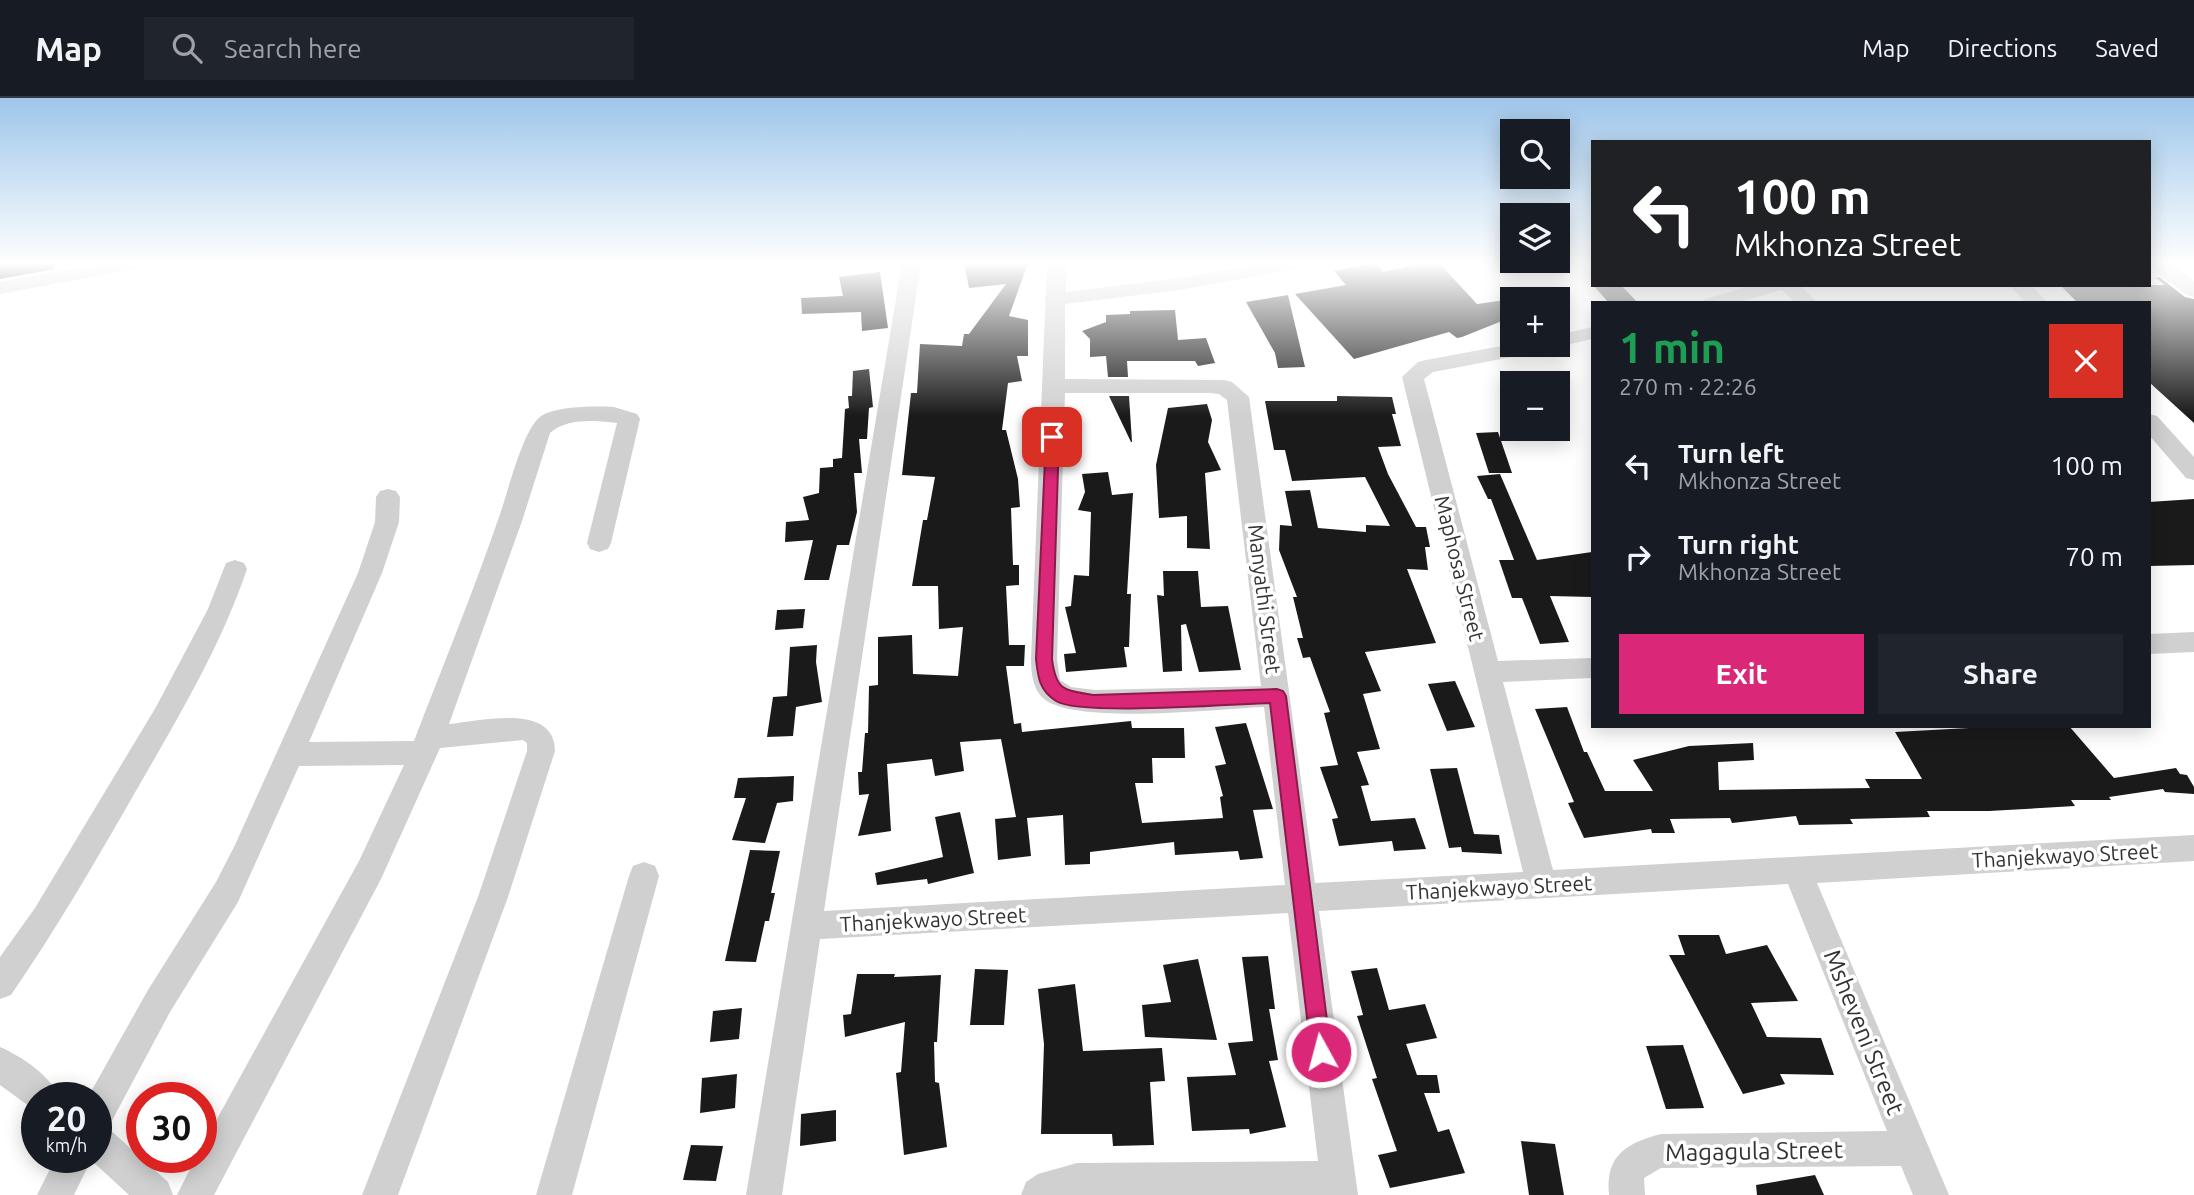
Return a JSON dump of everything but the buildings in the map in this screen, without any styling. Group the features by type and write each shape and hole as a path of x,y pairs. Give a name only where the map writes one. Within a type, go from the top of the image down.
{"street":[{"path":"764,1195 903,314"},
{"path":"1055,314 1055,386 1044,659 1045,676 1051,689 1070,699 1093,702 1277,696"},
{"path":"1570,338 1591,333"},
{"name":"Maphosa Street","path":"1500,353 1433,366 1420,370 1413,377 1541,884"},
{"name":"Manyathi Street","path":"1055,386 1210,386 1224,387 1238,397 1339,1187"},
{"path":"195,1195 370,870 428,745 490,569 510,521 540,430 550,420 608,414 629,419 599,543"},
{"path":"2151,423 2194,472"},
{"path":"112,1087 159,1001 228,892 381,546 387,522 388,498"},
{"path":"0,984 46,918 166,715 221,609 235,569"},
{"path":"2151,644 2194,642"},
{"path":"1487,672 1591,668"},
{"path":"289,754 428,745 525,730 535,732 540,738 541,751 493,897 380,1195"},
{"name":"Thanjekwayo Street","path":"805,926 2194,848"},
{"name":"Msheveni Street","path":"1797,870 1931,1195"},
{"path":"554,1195 644,876"},
{"path":"0,1064 23,1082"},
{"name":"Magagula Street","path":"1628,1195 1625,1177 1629,1167 1649,1154 1661,1151 1912,1148"},
{"path":"112,1156 155,1195"},
{"path":"55,1195 67,1173"},
{"path":"1040,1195 1046,1188 1063,1182 1091,1179 1339,1187"}],"route":[{"path":"1052,437 1044,659 1047,683 1062,697 1093,702 1277,696 1321,1052"}]}
